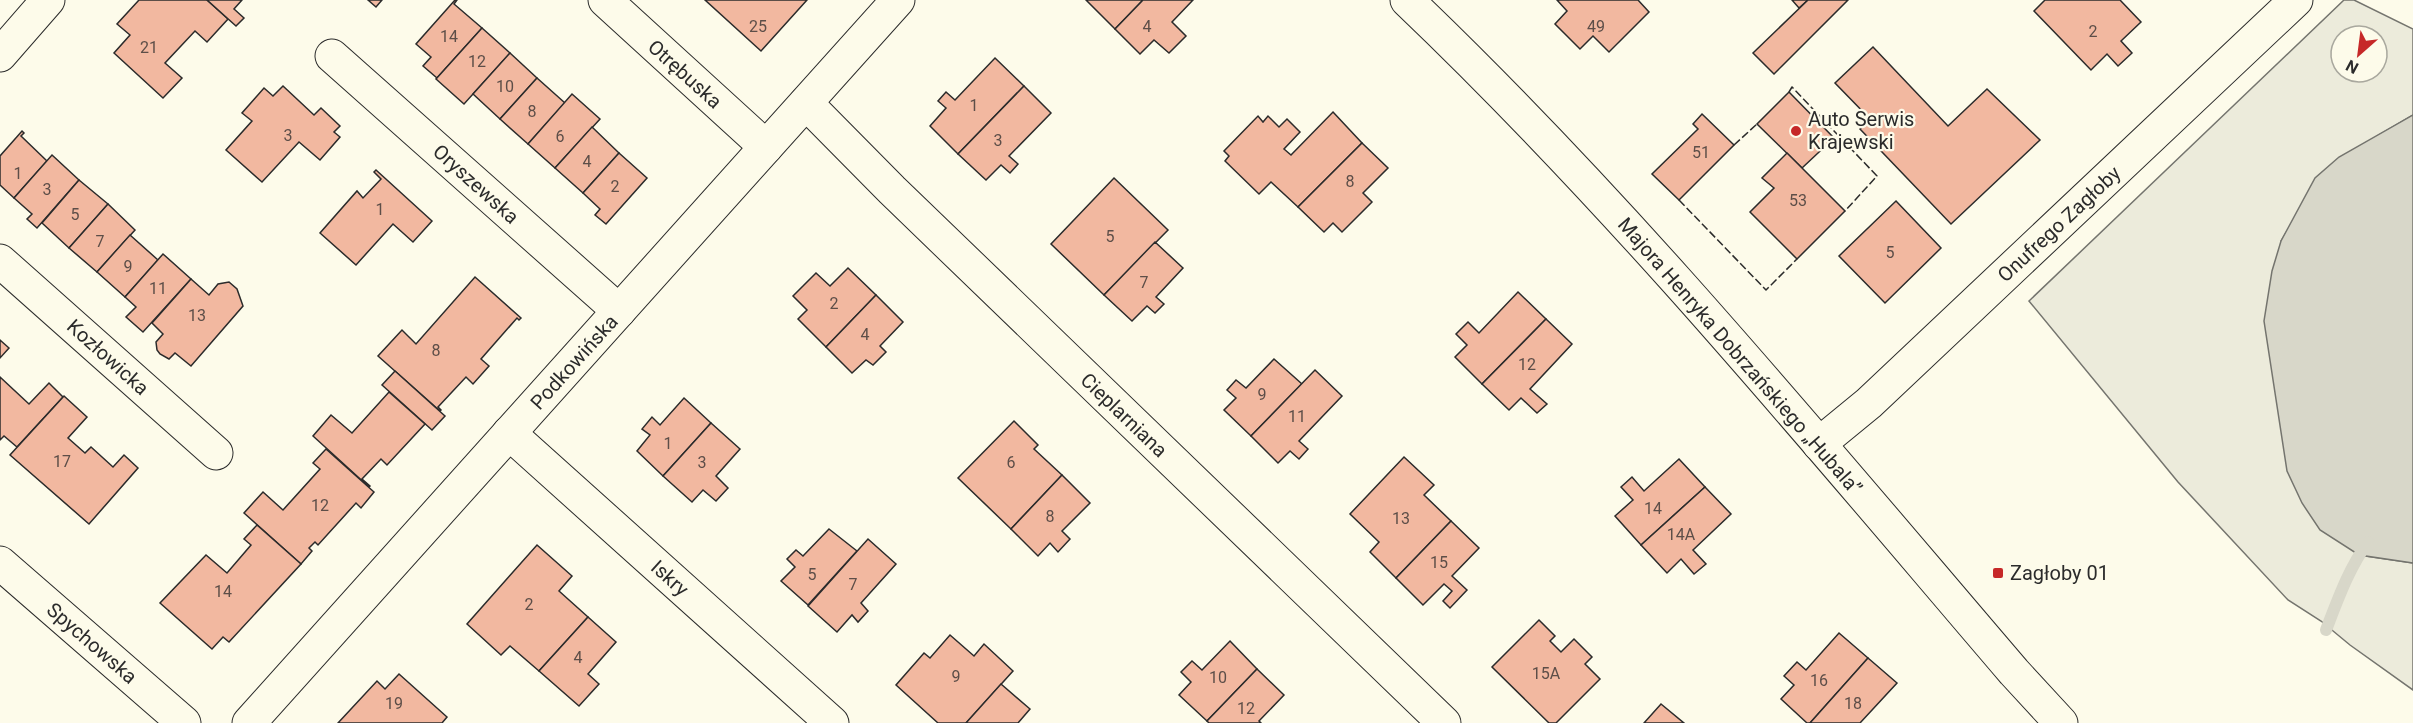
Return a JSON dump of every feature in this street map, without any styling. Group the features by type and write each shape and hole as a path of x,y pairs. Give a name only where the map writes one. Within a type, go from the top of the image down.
{"street":[{"path":"0,55 48,0"},
{"name":"Otrębuska","path":"605,0 766,147"},
{"name":"Podkowińska","path":"249,723 898,0"},
{"name":"Majora Henryka Dobrzańskiego „Hubala”","path":"1407,0 1438,28 1564,157 1712,318 2006,663 2061,723"},
{"name":"Onufrego Zagłoby","path":"1819,444 1869,403 2296,0"},
{"name":"Oryszewska","path":"332,56 619,311"},
{"name":"Cieplarniana","path":"806,103 900,198 1444,723"},
{"name":"Kozłowicka","path":"0,261 216,453"},
{"name":"Iskry","path":"509,433 832,723"},
{"name":"Spychowska","path":"0,563 184,723"}],"shaded area":[{"path":"2344,0 2354,0 2413,29 2413,115 2377,136 2296,216 2281,241 2359,555 2413,563 2413,690 2350,645 2321,621 2288,600 2178,482 2029,301"},
{"path":"2413,115 2413,563 2359,555 2320,530 2302,503 2287,471 2264,321 2272,271 2281,241 2315,178 2339,157"}],"building":[{"path":"139,0 207,0 228,19 207,42 195,31 165,63 182,78 163,98 114,53 130,35 117,24"},
{"path":"207,0 242,0 234,9 244,18 236,26"},
{"path":"368,0 382,0 376,7"},
{"path":"457,0 454,4 482,28 437,78 423,66 431,57 416,44"},
{"path":"705,0 807,0 761,51"},
{"path":"1086,0 1143,0 1115,29"},
{"path":"1143,0 1193,0 1172,22 1186,36 1169,53 1154,40 1140,54 1115,29"},
{"path":"1557,0 1638,0 1649,12 1609,52 1593,36 1580,49 1555,24 1567,11"},
{"path":"1792,0 1808,0 1799,8"},
{"path":"1808,0 1848,0 1774,74 1753,53"},
{"path":"2045,0 2120,0 2141,22 2121,41 2132,53 2118,66 2107,54 2091,70 2034,11"},
{"path":"482,28 510,53 464,104 436,79"},
{"path":"1873,47 1948,126 1987,89 2040,140 1951,224 1860,129 1870,119 1835,83"},
{"path":"510,53 537,78 500,119 473,94"},
{"path":"995,58 1024,86 958,154 930,126 946,108 938,101 946,92 955,100"},
{"path":"537,78 565,103 528,144 500,119"},
{"path":"283,86 314,115 321,108 340,126 334,132 340,137 320,160 299,142 262,182 226,150 252,121 242,113 264,88 273,96"},
{"path":"1024,86 1051,113 1009,156 1018,164 1010,173 1001,165 986,180 958,154"},
{"name":"Auto Serwis Krajewski","path":"1789,92 1834,138 1802,168 1757,124"},
{"path":"572,94 600,119 555,168 528,144"},
{"path":"1333,112 1362,143 1298,207 1271,182 1259,194 1225,161 1229,156 1224,151 1258,116 1263,122 1268,116 1279,127 1287,119 1300,132 1284,149 1291,155"},
{"path":"1702,114 1734,145 1679,200 1652,174 1698,129 1693,124"},
{"path":"592,127 619,153 583,193 555,168"},
{"path":"22,131 24,133 21,136 47,161 14,198 0,185 0,156"},
{"path":"1362,143 1388,168 1363,193 1372,202 1342,232 1333,223 1324,232 1298,207"},
{"path":"619,153 647,178 606,224 595,215 600,209 583,193"},
{"path":"1787,153 1845,211 1797,259 1750,212 1774,188 1762,178"},
{"path":"52,155 79,180 37,228 27,219 32,214 14,198"},
{"path":"376,170 432,221 413,242 393,224 356,265 320,233 357,191 363,198 381,179 374,172"},
{"path":"1114,178 1168,230 1104,295 1051,244"},
{"path":"79,180 108,204 69,248 42,223"},
{"path":"1896,201 1941,248 1885,303 1839,256"},
{"path":"108,204 135,230 97,272 69,248"},
{"path":"130,235 158,260 125,297 97,272"},
{"path":"1155,242 1183,268 1156,297 1164,304 1155,313 1147,306 1132,321 1104,295"},
{"path":"163,254 191,279 143,332 126,317 136,307 125,297"},
{"path":"848,268 876,295 826,347 798,319 807,310 793,296 816,273 830,286"},
{"path":"475,277 521,318 519,320 517,318 481,359 489,366 473,384 466,377 438,407 440,411 378,356 402,330 416,344"},
{"path":"191,279 209,295 218,284 229,282 237,289 243,306 191,366 175,353 169,359 160,354 156,342 163,334 152,323"},
{"path":"1518,292 1546,319 1482,384 1455,357 1467,345 1456,334 1468,322 1479,333"},
{"path":"876,295 903,322 880,346 886,352 873,365 866,360 852,373 826,347"},
{"path":"1546,319 1572,344 1530,389 1547,404 1537,413 1521,398 1509,410 1482,384"},
{"path":"0,340 9,348 0,358"},
{"path":"1274,359 1302,384 1251,436 1224,410 1236,398 1227,390 1236,380 1246,388"},
{"path":"1315,370 1342,396 1299,441 1308,449 1299,459 1290,451 1278,463 1251,436"},
{"path":"395,371 445,416 432,430 382,385"},
{"path":"0,377 29,404 49,383 63,397 17,447 4,436 0,440"},
{"path":"389,392 425,424 387,465 381,459 362,479 369,487 313,436 331,415 352,433"},
{"path":"64,396 87,417 68,438 85,453 91,447 113,467 124,455 138,468 89,524 10,455"},
{"path":"684,398 711,423 663,476 637,451 650,435 642,429 652,417 660,425"},
{"path":"1014,421 1038,445 1034,449 1062,475 1011,529 958,478"},
{"path":"711,423 740,449 716,476 728,488 716,501 703,490 692,502 663,476"},
{"path":"326,449 374,492 361,508 356,503 318,545 315,542 309,548 312,551 301,564 244,513 263,492 283,510 320,469 313,463"},
{"path":"1404,457 1434,485 1424,495 1451,521 1396,578 1370,552 1379,542 1350,514"},
{"path":"1679,459 1705,487 1641,545 1615,516 1633,500 1621,487 1632,477 1644,491"},
{"path":"1062,475 1090,503 1062,531 1070,539 1058,552 1050,543 1038,556 1011,529"},
{"path":"1705,487 1731,514 1693,550 1706,564 1694,574 1681,559 1667,573 1641,545"},
{"path":"1451,521 1479,548 1452,576 1467,590 1450,608 1443,601 1452,591 1444,584 1423,605 1396,578"},
{"path":"257,525 301,564 229,642 223,637 212,649 160,603 206,555 227,573 251,545 244,539"},
{"path":"829,529 857,551 808,605 781,581 795,567 787,559 796,550 803,556"},
{"path":"868,539 896,564 861,603 868,611 858,622 852,615 837,632 808,606"},
{"path":"537,545 572,576 559,591 588,617 539,671 510,646 501,655 467,624"},
{"path":"588,617 616,642 588,674 599,684 579,706 539,671"},
{"path":"1539,620 1555,636 1550,641 1561,652 1574,639 1592,657 1585,664 1600,679 1556,723 1549,723 1492,667"},
{"path":"1839,633 1868,658 1810,723 1807,723 1781,699 1794,685 1784,676 1797,662 1806,670"},
{"path":"950,635 974,656 984,644 1013,671 966,723 938,723 896,685 924,653 930,658"},
{"path":"1230,641 1257,669 1207,721 1179,695 1191,682 1181,672 1192,661 1202,670"},
{"path":"1868,658 1897,683 1860,723 1810,723"},
{"path":"1257,669 1284,695 1259,721 1261,723 1209,723 1207,721"},
{"path":"399,674 447,717 442,723 338,723 377,681 385,689"},
{"path":"1001,684 1030,709 1018,723 966,723"},
{"path":"1661,704 1684,723 1644,723"}],"waterway":[{"path":"2326,630 2350,573 2368,542"}],"fence":[{"path":"1789,92 1792,87 1877,176 1845,211"},
{"path":"1734,145 1757,124"},
{"path":"1679,200 1766,290 1797,259"}],"place":[{"name":"Auto Serwis Krajewski","path":"1796,131"},
{"name":"Zagłoby 01","path":"1998,573"}]}
